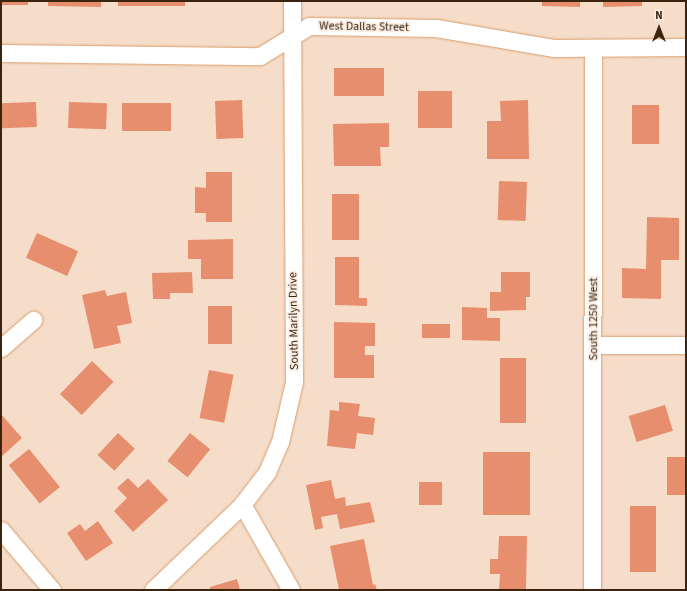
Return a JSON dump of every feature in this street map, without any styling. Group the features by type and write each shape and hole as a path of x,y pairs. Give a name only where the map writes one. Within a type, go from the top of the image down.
{"street":[{"name":"South Marilyn Drive","path":"153,590 242,504 266,472 280,442 294,382 292,1"},
{"name":"West Dallas Street","path":"1,53 260,56 309,26 393,26 436,28 554,48 686,47"},
{"name":"South 1250 West","path":"592,48 594,345 592,590"},
{"path":"1,348 33,320"},
{"path":"594,345 686,345"},
{"path":"242,504 292,590"},
{"path":"1,530 52,590"}],"building":[{"path":"1,1 28,1 28,5 1,5"},
{"path":"48,1 101,1 101,7 48,6"},
{"path":"118,1 185,1 185,6 118,6"},
{"path":"542,1 580,1 580,7 542,6"},
{"path":"603,1 642,1 642,6 603,7"},
{"path":"334,68 384,68 384,96 334,96"},
{"path":"418,91 452,91 452,128 418,128"},
{"path":"242,100 243,138 216,139 215,101"},
{"path":"528,100 529,159 487,159 487,121 501,121 500,101"},
{"path":"36,102 37,127 2,128 1,103"},
{"path":"69,102 107,103 106,129 68,128"},
{"path":"122,103 171,103 171,131 122,131"},
{"path":"632,105 659,105 659,144 632,144"},
{"path":"389,123 389,147 380,147 381,166 334,166 333,124"},
{"path":"206,172 232,172 232,222 206,222 206,213 195,213 195,187 206,188"},
{"path":"499,181 527,182 526,221 498,220"},
{"path":"332,194 359,194 359,240 332,240"},
{"path":"647,217 679,218 679,260 661,260 661,299 622,298 622,268 646,269"},
{"path":"37,233 78,251 67,276 26,258"},
{"path":"233,239 233,279 201,279 201,259 188,259 188,240"},
{"path":"335,257 359,257 359,298 367,298 367,306 335,305"},
{"path":"192,272 193,293 170,293 170,299 153,299 152,273"},
{"path":"501,272 530,272 530,297 526,297 526,310 490,311 490,292 501,292"},
{"path":"105,290 107,296 126,292 132,323 117,326 121,343 94,349 82,295"},
{"path":"208,306 232,306 232,344 208,344"},
{"path":"462,307 487,308 487,318 500,318 500,341 462,340"},
{"path":"334,322 375,323 375,346 365,346 365,355 374,355 374,378 334,378"},
{"path":"422,324 450,324 450,338 422,338"},
{"path":"500,358 526,358 526,423 500,423"},
{"path":"92,361 114,382 82,415 60,394"},
{"path":"209,370 234,375 224,423 200,418"},
{"path":"339,402 360,404 358,416 375,418 373,435 357,433 355,449 327,446 330,410 339,411"},
{"path":"665,405 673,431 637,442 629,416"},
{"path":"1,414 22,438 1,457"},
{"path":"118,433 135,449 114,471 98,455"},
{"path":"190,433 210,449 188,477 167,461"},
{"path":"29,449 60,487 40,503 9,465"},
{"path":"483,452 530,452 530,515 483,515"},
{"path":"667,457 686,457 686,495 667,495"},
{"path":"128,478 138,488 148,479 168,500 133,532 114,511 127,498 117,488"},
{"path":"331,480 335,499 345,497 346,506 370,502 375,522 340,529 337,514 321,517 323,528 315,530 306,485"},
{"path":"419,482 442,482 442,505 419,505"},
{"path":"630,506 656,506 656,572 630,572"},
{"path":"98,521 113,543 86,561 67,533 80,524 85,531"},
{"path":"499,536 527,536 526,590 499,590 500,574 490,574 490,559 498,559"},
{"path":"364,539 373,585 375,584 377,590 339,590 330,546"},
{"path":"237,579 240,590 210,590 210,587"}]}
